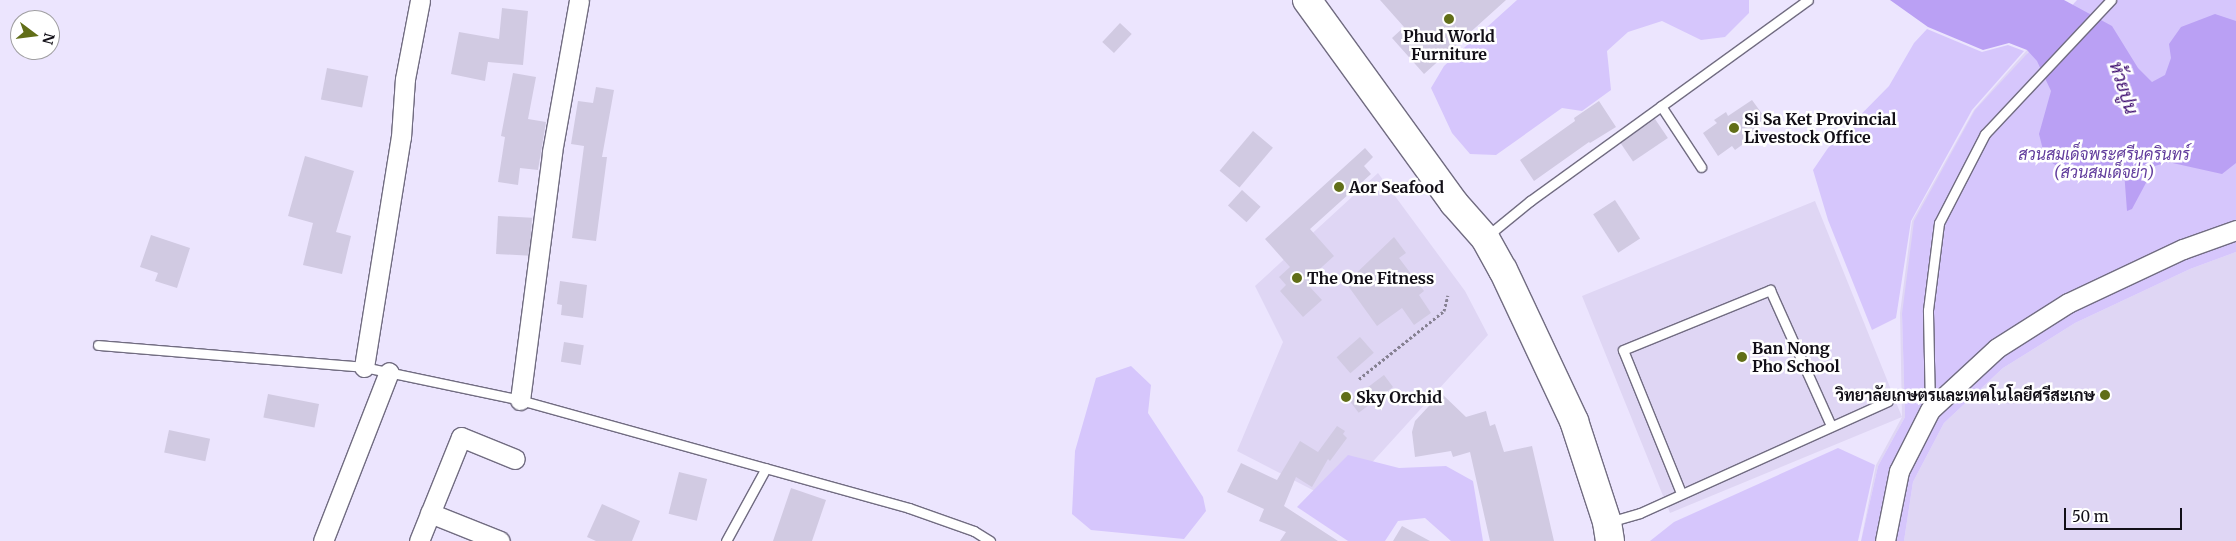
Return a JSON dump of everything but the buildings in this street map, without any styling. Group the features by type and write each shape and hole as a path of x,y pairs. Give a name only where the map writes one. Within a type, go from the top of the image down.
{"main road":[{"path":"1307,0 1454,203 1485,238 1503,270 1574,421 1608,532"}],"street":[{"path":"364,367 401,138 405,79 420,0"},
{"path":"520,400 552,152 579,0"},
{"path":"1886,541 1899,471 1930,410 1996,348 2068,303 2183,249 2236,230"},
{"path":"322,541 389,372"},
{"path":"419,541 461,437 515,460"},
{"path":"430,513 500,541"}],"lane":[{"path":"1485,238 1530,201 1808,0"},
{"path":"1930,410 1928,310 1939,223 1985,134 2038,75 2109,2"},
{"path":"1661,106 1701,167"},
{"path":"1681,493 1623,350 1770,290 1831,426"},
{"path":"98,346 364,367 520,400 909,508 974,531 990,541"},
{"path":"1608,532 1640,513 1681,493 1888,401"},
{"path":"726,541 766,468"}],"path":[{"path":"1359,379 1444,311 1448,295"}],"shaded area":[{"path":"2075,0 2029,50 1902,314 1905,417 1878,466 1861,541 1876,465 1902,417 1900,313 1912,221 1974,110 2027,50"},
{"name":"Sky Orchid","path":"1378,173 1465,291 1488,335 1336,502 1237,451 1283,342 1255,286"},
{"name":"Ban Nong Pho School","path":"1815,201 1902,417 1670,513 1582,296"},
{"name":"วิทยาลัยเกษตรและเทคโนโลยีศรีสะเกษ","path":"2236,252 2236,541 1904,541 1913,482 1944,423 2003,368 2075,323 2190,269"}],"green space":[{"path":"1517,0 1749,0 1749,13 1725,37 1701,40 1662,21 1628,32 1607,51 1611,90 1582,111 1562,108 1496,155 1470,154 1452,133 1431,88 1444,66"},
{"name":"สวนสมเด็จพระศรีนครินทร์ (สวนสมเด็จย่า)","path":"2077,0 2236,0 2236,252 2190,269 2075,323 2003,368 1944,423 1913,482 1904,541 1861,541 1878,466 1905,417 1902,314 1914,221 1975,110"},
{"path":"1927,29 1982,52 2008,45 2024,51 1972,110 1911,221 1896,318 1872,330 1828,220 1813,170 1828,148 1889,86 1914,43"},
{"path":"1131,366 1151,385 1148,413 1203,497 1206,511 1184,539 1091,530 1072,514 1075,451 1096,378"},
{"path":"1838,448 1875,465 1858,541 1650,541 1674,522"},
{"path":"1348,455 1399,468 1446,466 1473,481 1483,541 1451,541 1425,518 1398,521 1385,541 1348,541 1297,507"}],"water":[{"name":"ห้วยปูน","path":"1890,0 2064,0 2112,26 2138,68 2152,82 2165,75 2171,58 2169,44 2181,27 2215,14 2236,21 2236,163 2222,174 2168,162 2155,166 2132,209 2127,211 2124,171 2116,170 2070,175 2045,158 2039,134 2051,91 2037,61 2027,50 2009,43 1983,50 1928,27"}],"place":[{"name":"Phud World Furniture","path":"1449,19"},
{"name":"Si Sa Ket Provincial Livestock Office","path":"1734,128"},
{"name":"Aor Seafood","path":"1339,187"},
{"name":"The One Fitness","path":"1297,278"},
{"name":"Ban Nong Pho School","path":"1742,357"},
{"name":"วิทยาลัยเกษตรและเทคโนโลยีศรีสะเกษ","path":"2105,395"},
{"name":"Sky Orchid","path":"1346,397"}]}
